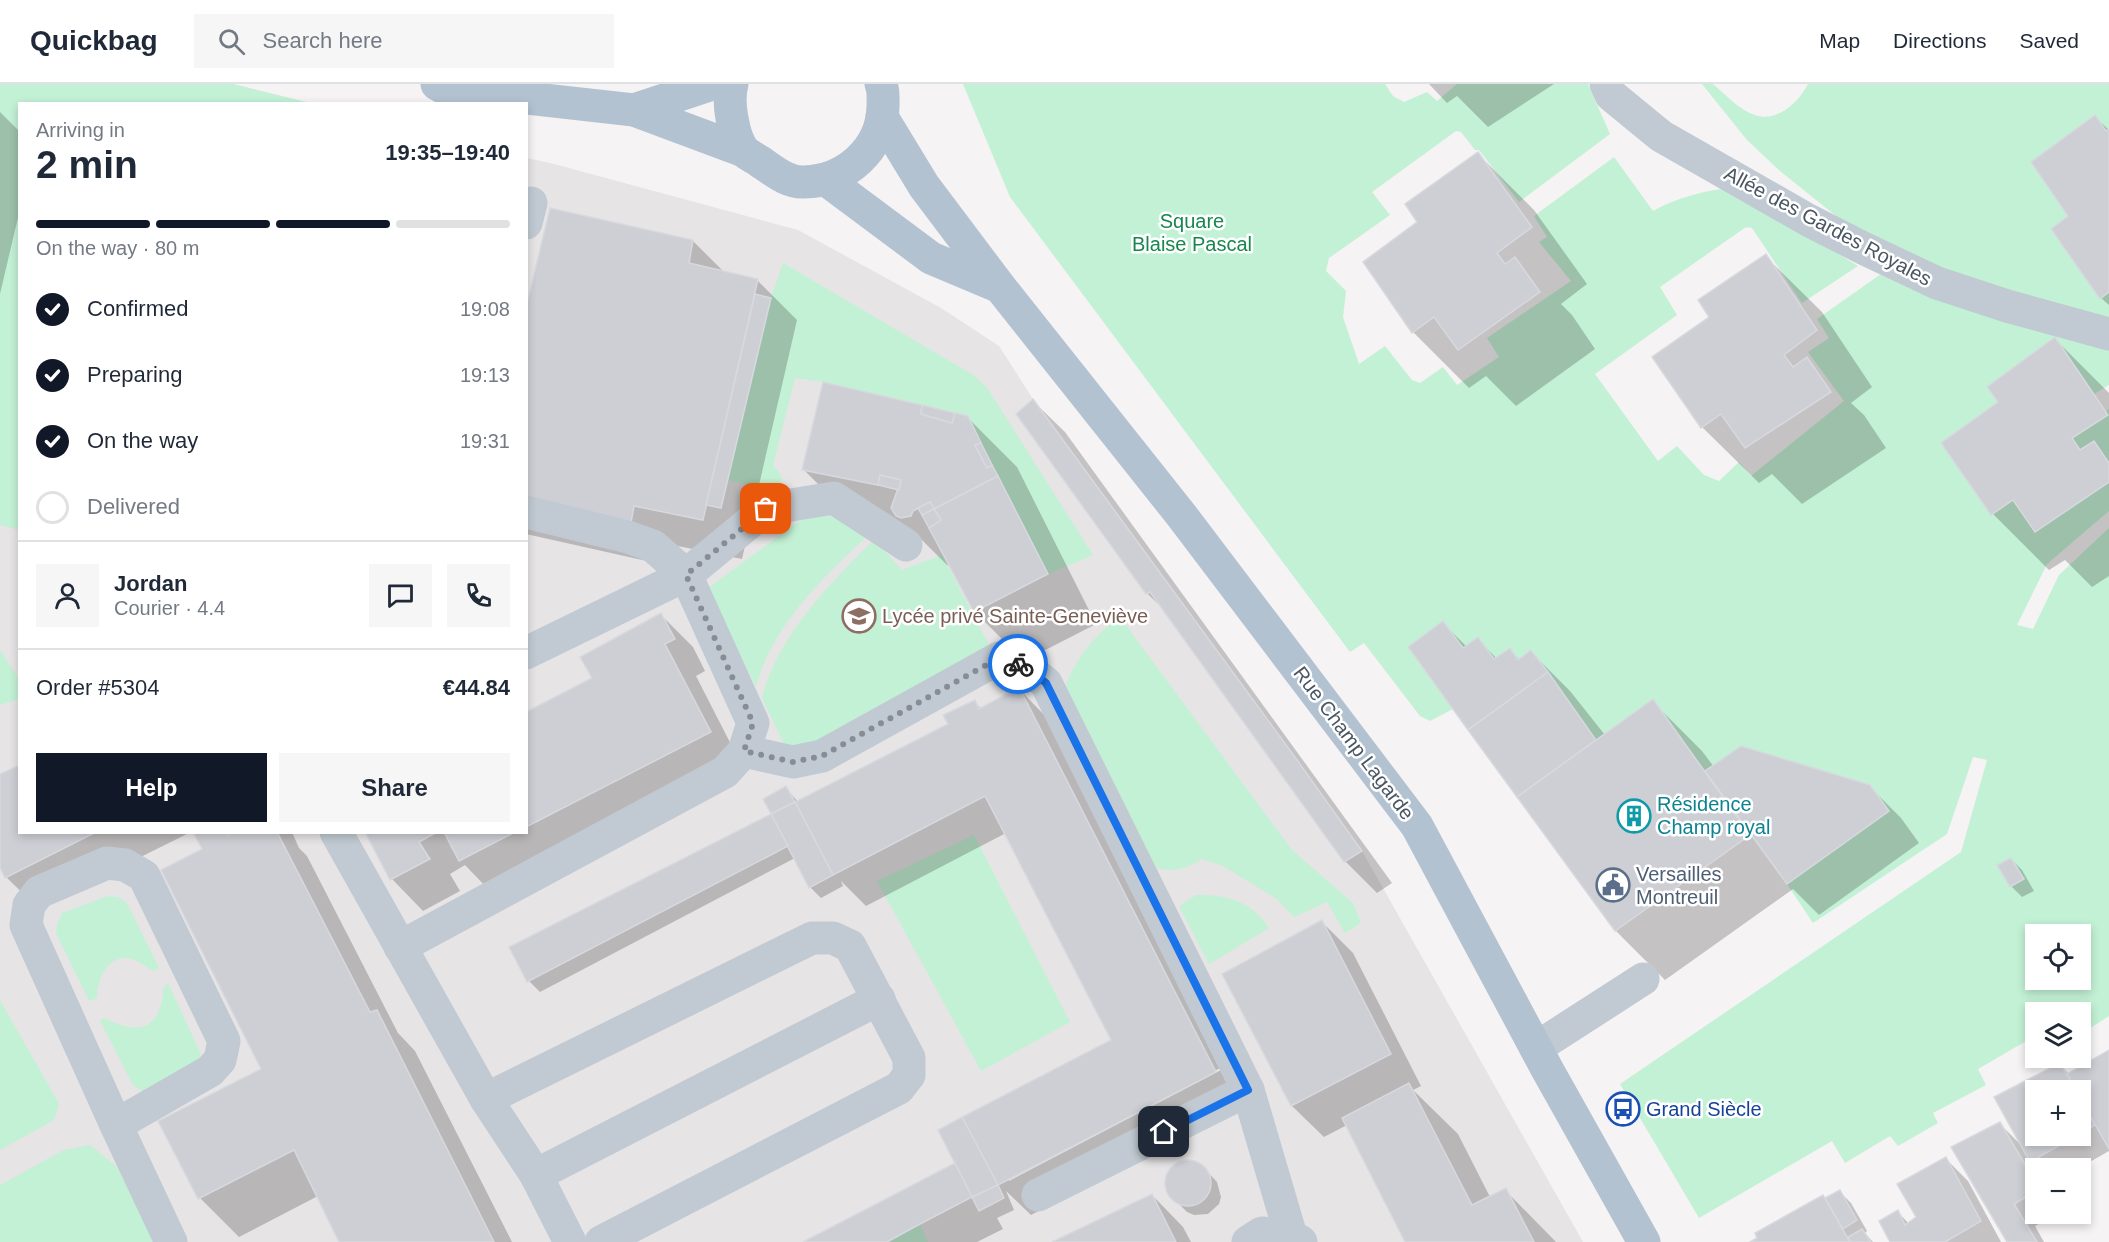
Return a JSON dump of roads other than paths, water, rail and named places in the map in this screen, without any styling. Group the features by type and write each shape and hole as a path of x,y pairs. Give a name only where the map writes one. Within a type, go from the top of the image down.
{"main road":[{"path":"436,84 446,89 634,110 744,151 780,176 802,182 825,179 844,172 861,160 876,138 882,117 881,84"},
{"path":"634,110 712,84"},
{"path":"732,84 731,116 744,151"},
{"name":"Rue Champ Lagarde","path":"882,117 924,186 1000,287 1182,516 1417,826 1536,1048 1644,1242"},
{"name":"Rue Champ Lagarde","path":"825,179 931,258 1000,287"}],"street":[{"name":"Allée des Gardes Royales","path":"1606,84 1611,95 1661,136 1808,220 1863,248 1937,283 2007,306 2109,334"},
{"path":"528,651 686,575 766,509 834,498 906,545"},
{"path":"400,947 725,772 744,751 753,723 686,575 653,546 628,537 528,512"},
{"path":"744,751 793,762 822,756 999,658 1025,666 1046,683 1248,1090 1296,1239 1262,1233 1248,1242"},
{"path":"337,834 486,1099 536,1175 570,1242"},
{"path":"116,1125 210,1071 220,1060 224,1041 144,876 125,865 107,862 39,892 29,905 26,925 116,1125 171,1242"},
{"path":"486,1099 812,938 833,938 850,946 909,1058 909,1075 899,1088 601,1242"},
{"path":"1536,1048 1643,979"},
{"path":"536,1175 879,999"},
{"path":"1038,1195 1248,1090"}],"place":[{"name":"Lycée privé Sainte-Geneviève","path":"859,616"},
{"name":"Résidence Champ royal","path":"1634,816"},
{"name":"Versailles Montreuil","path":"1613,885"},
{"name":"Grand Siècle","path":"1623,1109"}],"park label":[{"name":"Square Blaise Pascal","path":"1192,232"}]}
